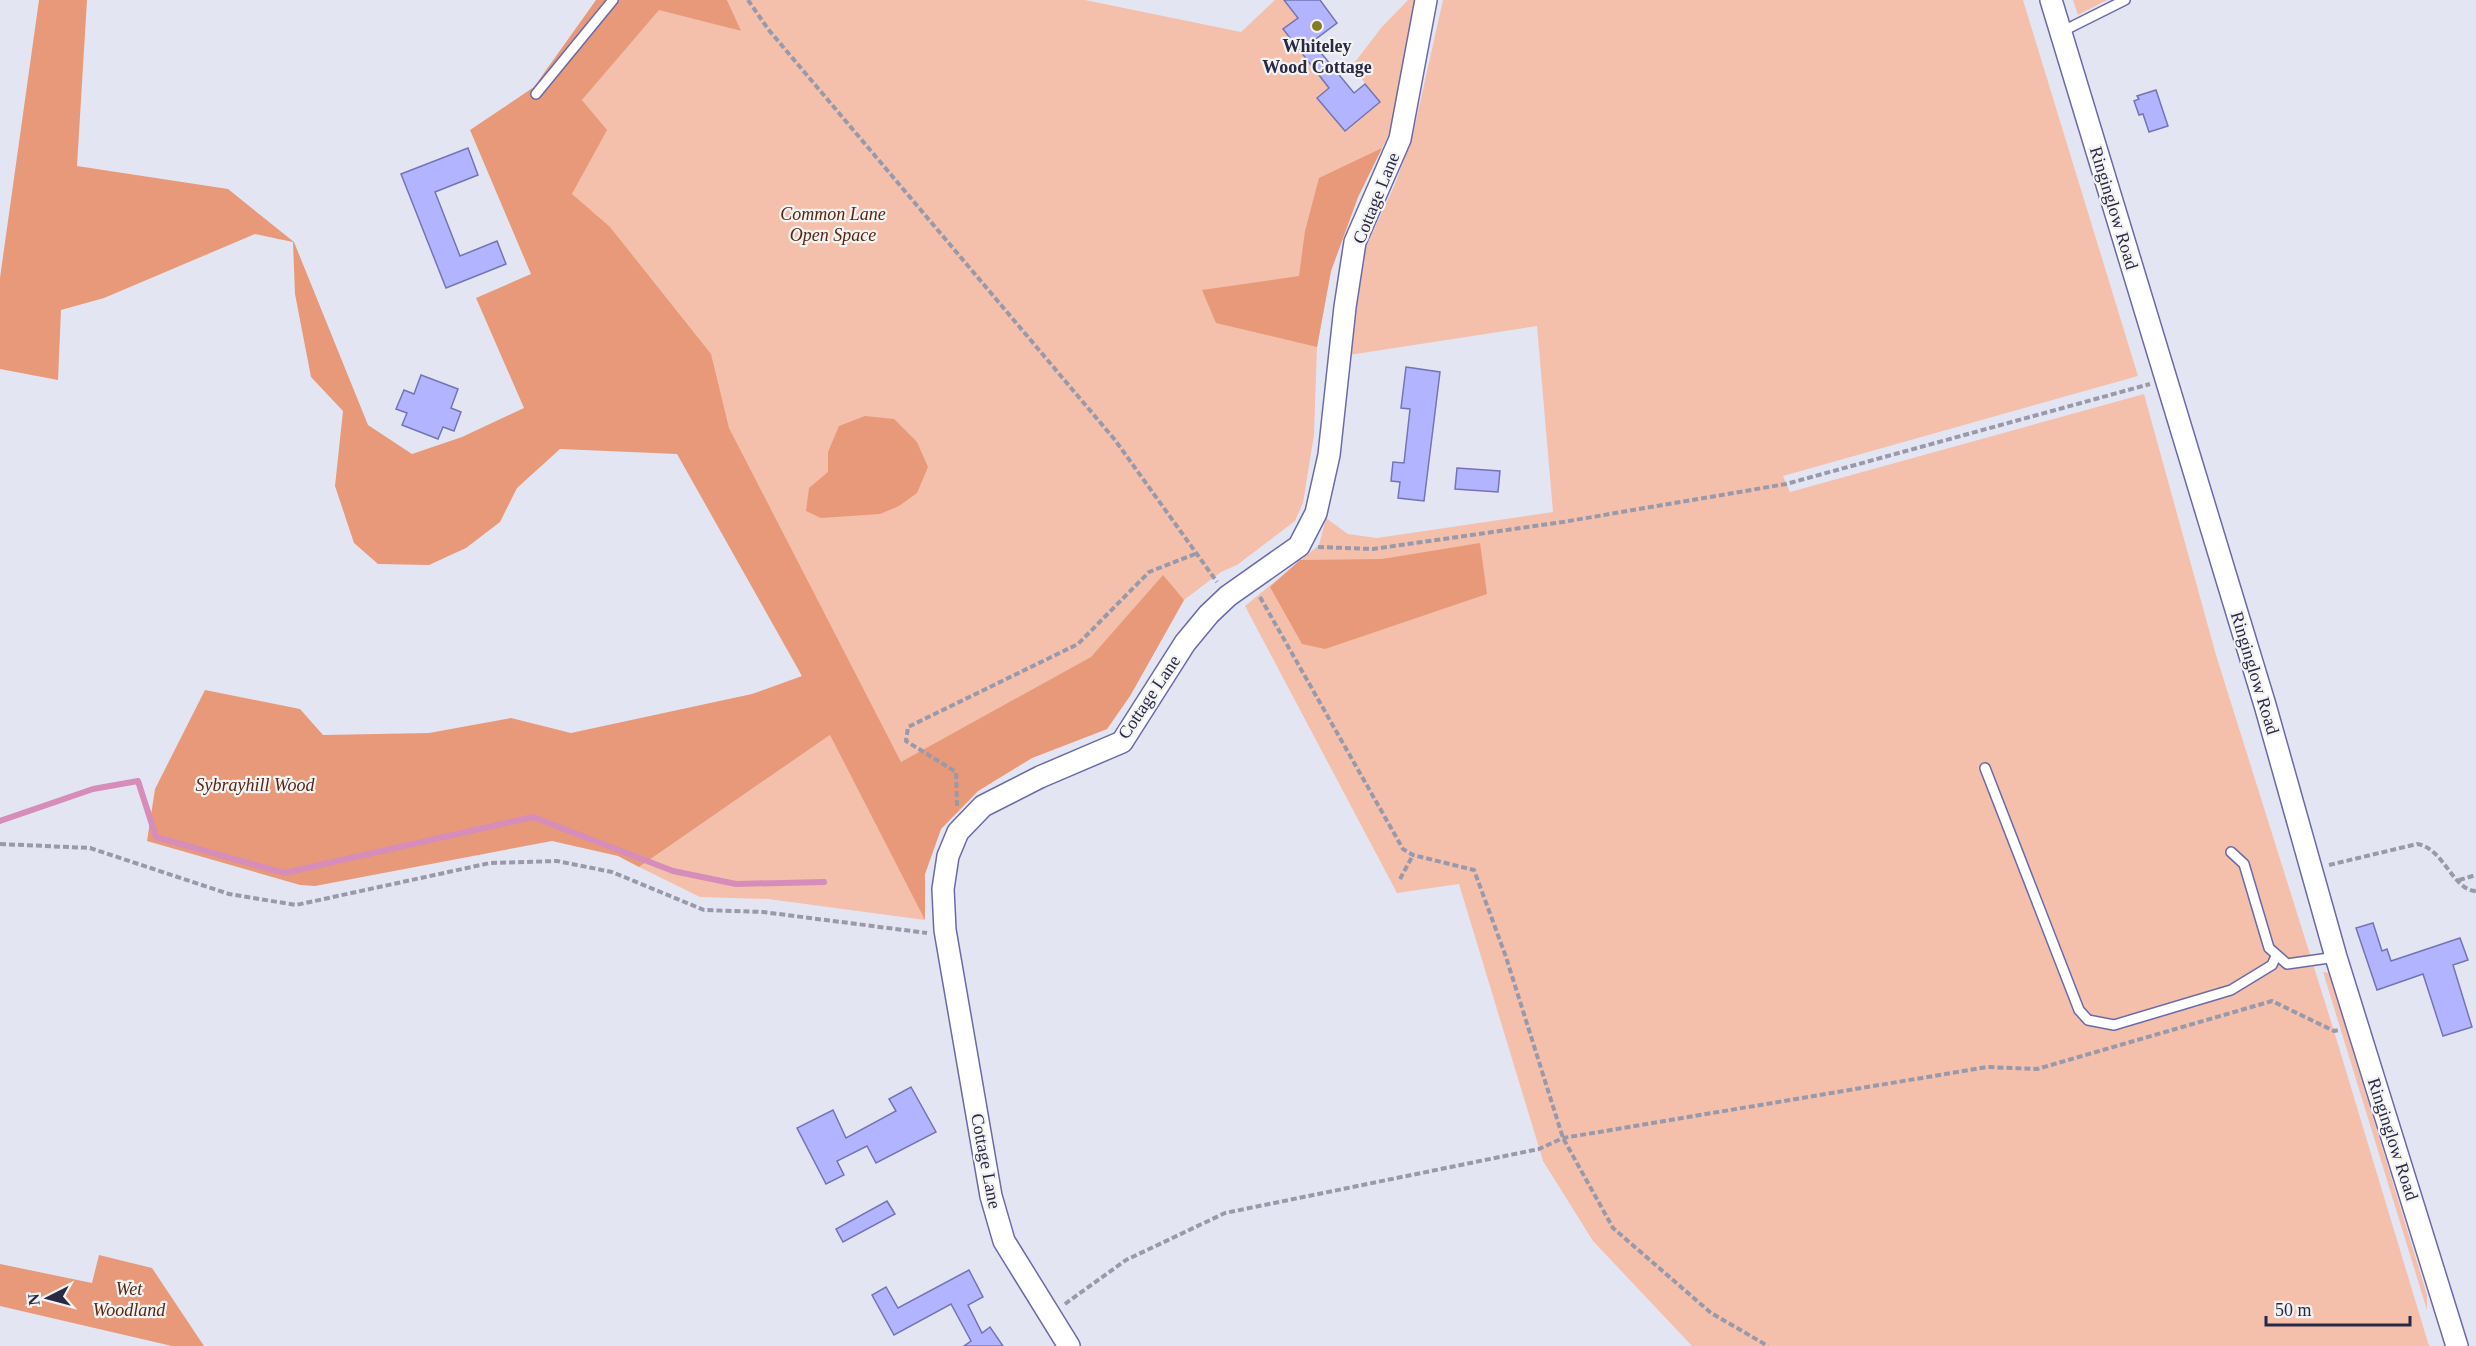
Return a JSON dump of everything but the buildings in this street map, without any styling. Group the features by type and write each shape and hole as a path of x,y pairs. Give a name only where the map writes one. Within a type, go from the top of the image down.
{"street":[{"name":"Cottage Lane","path":"1069,1346 1004,1241 991,1196 945,930 943,889 948,856 958,832 983,806 1040,777 1122,742 1185,643 1228,596 1299,546 1317,513 1329,455 1345,307 1355,242 1400,139 1426,0"},
{"name":"Ringinglow Road","path":"2051,0 2265,705 2336,957 2457,1346"}],"lane":[{"path":"536,94 613,0"},
{"path":"2061,32 2125,0"},
{"path":"1985,768 2079,1010 2088,1020 2114,1025 2231,990 2272,965 2276,956"},
{"path":"2231,852 2244,864 2269,948 2276,956 2287,964 2336,957"}],"path":[{"path":"748,0 768,29 1115,440 1195,554 1228,596"},
{"path":"1299,546 1373,549 1563,522 1786,484 2166,379"},
{"path":"958,832 956,772 906,741 908,727 1078,644 1149,572 1195,554"},
{"path":"1250,582 1403,849 1413,855 1474,870 1506,957 1563,1138 1613,1228 1711,1313 1768,1346"},
{"path":"0,844 90,848 229,894 296,905 490,863 557,861 612,872 704,910 764,912 928,933 945,930"},
{"path":"2311,869 2417,844 2428,846 2459,881 2470,891 2476,891"},
{"path":"1400,879 1413,855"},
{"path":"2459,881 2476,875"},
{"path":"1051,1317 1057,1309 1126,1260 1225,1213 1539,1149 1563,1138 1987,1067 2037,1069 2272,1001 2334,1031 2357,1025"}],"green space":[{"name":"Sybrayhill Wood","path":"39,0 87,0 77,166 228,189 294,242 368,425 412,454 462,437 524,408 476,298 531,274 470,130 534,87 596,0 727,0 741,31 659,10 582,100 607,130 572,194 610,227 711,354 729,428 901,762 1091,657 1163,575 1184,600 1130,696 1107,729 1032,758 978,791 941,829 925,874 925,920 830,735 639,867 618,856 552,841 315,886 300,885 147,841 155,789 205,690 300,709 323,735 429,733 511,718 571,733 752,694 802,676 677,454 560,449 517,488 500,522 466,548 429,565 378,564 354,543 335,486 343,411 311,377 295,294 293,242 255,234 104,298 61,310 58,380 0,369 0,278"},
{"name":"Common Lane Open Space","path":"727,0 1085,0 1241,32 1275,0 1284,0 1305,22 1283,30 1329,88 1318,98 1345,131 1379,102 1352,66 1381,28 1408,0 1417,0 1394,124 1358,197 1331,271 1317,347 1314,435 1303,503 1295,521 1237,565 1221,572 1184,600 1130,696 1107,729 1032,758 978,791 941,829 925,874 925,920 768,899 700,897 639,867 830,735 572,194 606,130 582,100 659,9 740,31"},
{"path":"1443,0 2023,0 2138,376 1783,476 1790,492 2144,394 2216,655 2334,1031 2429,1346 1692,1346 1593,1241 1543,1161 1459,884 1397,893 1245,606 1319,545 1326,518 1348,534 1377,538 1553,512 1537,326 1349,355 1365,249 1395,184 1412,138"},
{"path":"2073,0 2107,0 2078,15"},
{"path":"1382,148 1358,197 1331,271 1317,347 1216,323 1202,290 1299,276 1305,231 1319,178"},
{"path":"865,416 894,419 917,442 928,467 917,493 899,506 880,514 821,518 806,511 809,488 828,472 828,452 839,426"},
{"path":"1480,543 1487,594 1325,649 1302,644 1270,587 1300,560 1382,559"},
{"path":"2323,972 2329,973 2427,1295 2427,1310"},
{"name":"Wet Woodland","path":"99,1255 152,1268 204,1346 172,1346 0,1306 0,1264 92,1283"}],"waterway":[{"path":"0,821 93,789 138,781 156,837 284,873 533,817 673,871 736,884 824,882"}],"place":[{"name":"Whiteley Wood Cottage","path":"1317,26"}]}
